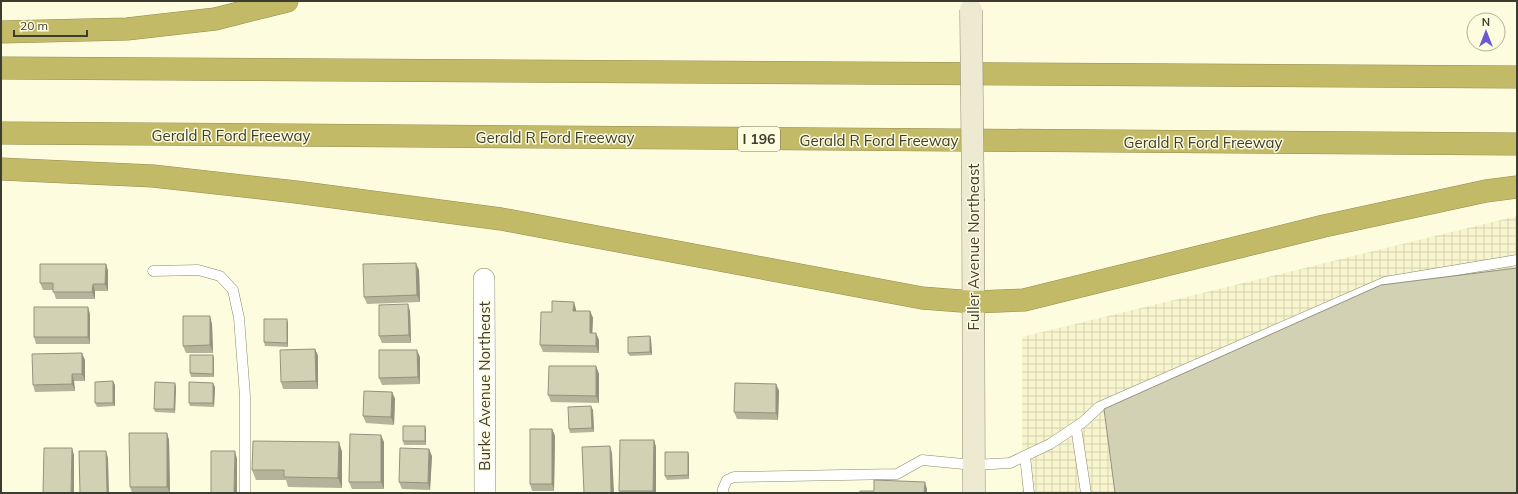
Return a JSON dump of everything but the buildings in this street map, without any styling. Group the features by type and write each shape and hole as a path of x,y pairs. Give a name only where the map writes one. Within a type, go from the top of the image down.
{"highway":[{"path":"1,32 127,29 215,19 287,1"},
{"path":"1,68 1517,77"},
{"name":"Gerald R Ford Freeway","path":"1,133 1517,144"},
{"path":"1,168 161,177 296,192 501,219 922,298 974,302 1024,300 1324,226 1486,191 1517,187"}],"main road":[{"name":"Fuller Avenue Northeast","path":"971,6 974,493"}],"street":[{"name":"Burke Avenue Northeast","path":"484,280 484,493"}],"lane":[{"path":"723,493 727,480 734,477 897,474 922,460 974,465 1010,463 1050,444 1076,427 1099,407 1386,282 1517,260"},
{"path":"153,271 198,270 220,276 233,290 239,318 245,396 245,493"},
{"path":"1076,427 1086,493"},
{"path":"1026,456 1029,493"}],"shaded area":[{"path":"1517,216 1517,493 1022,493 1022,337"}]}
